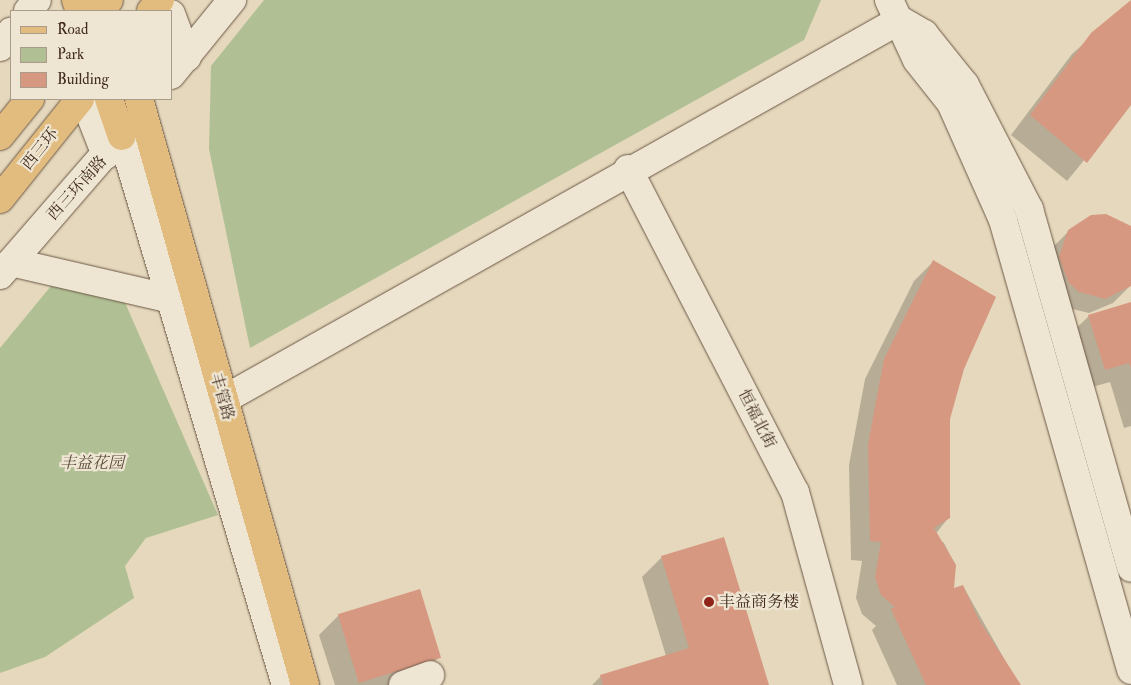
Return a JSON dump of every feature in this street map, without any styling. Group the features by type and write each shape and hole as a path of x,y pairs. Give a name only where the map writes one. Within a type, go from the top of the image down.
{"main road":[{"path":"101,10 110,0"},
{"path":"152,10 160,0"},
{"path":"0,136 29,100"},
{"name":"西三环","path":"0,199 81,100"},
{"path":"110,100 114,146"},
{"name":"丰管路","path":"144,102 223,400 305,685"}],"street":[{"path":"29,10 37,0"},
{"path":"179,66 232,0"},
{"path":"223,400 628,169 895,10"},
{"path":"895,10 924,34 966,85 1029,209 1131,568"},
{"path":"895,10 916,60 952,103 1003,220 1130,662"},
{"path":"172,20 179,66"},
{"path":"0,47 10,33"},
{"name":"丰管路","path":"83,100 114,146 171,299 286,685"},
{"name":"西三环南路","path":"5,268 114,146 144,102"},
{"name":"恒福北街","path":"628,169 795,492 848,685"},
{"path":"5,268 171,299"},
{"path":"403,685 430,675"}],"green space":[{"path":"264,0 821,0 804,40 250,348 209,149 211,66"},
{"name":"丰益花园","path":"51,286 123,298 218,515 146,538 125,566 134,598 45,657 0,673 0,348"}],"building":[{"path":"1131,0 1131,105 1087,163 1030,115 1091,33"},
{"path":"1106,214 1131,226 1131,286 1105,299 1079,292 1069,283 1059,257 1068,230 1091,215"},
{"path":"933,260 996,297 964,369 950,419 950,518 934,528 956,565 954,588 963,585 979,620 1021,685 926,685 891,609 895,607 881,595 875,577 881,542 870,541 868,444 884,359"},
{"path":"1131,302 1131,368 1129,363 1105,370 1088,315"},
{"name":"丰益商务楼","path":"724,537 769,685 603,685 600,675 689,648 661,556"},
{"path":"420,589 441,658 359,683 338,614"}],"place":[{"name":"丰益商务楼","path":"709,602"}]}
